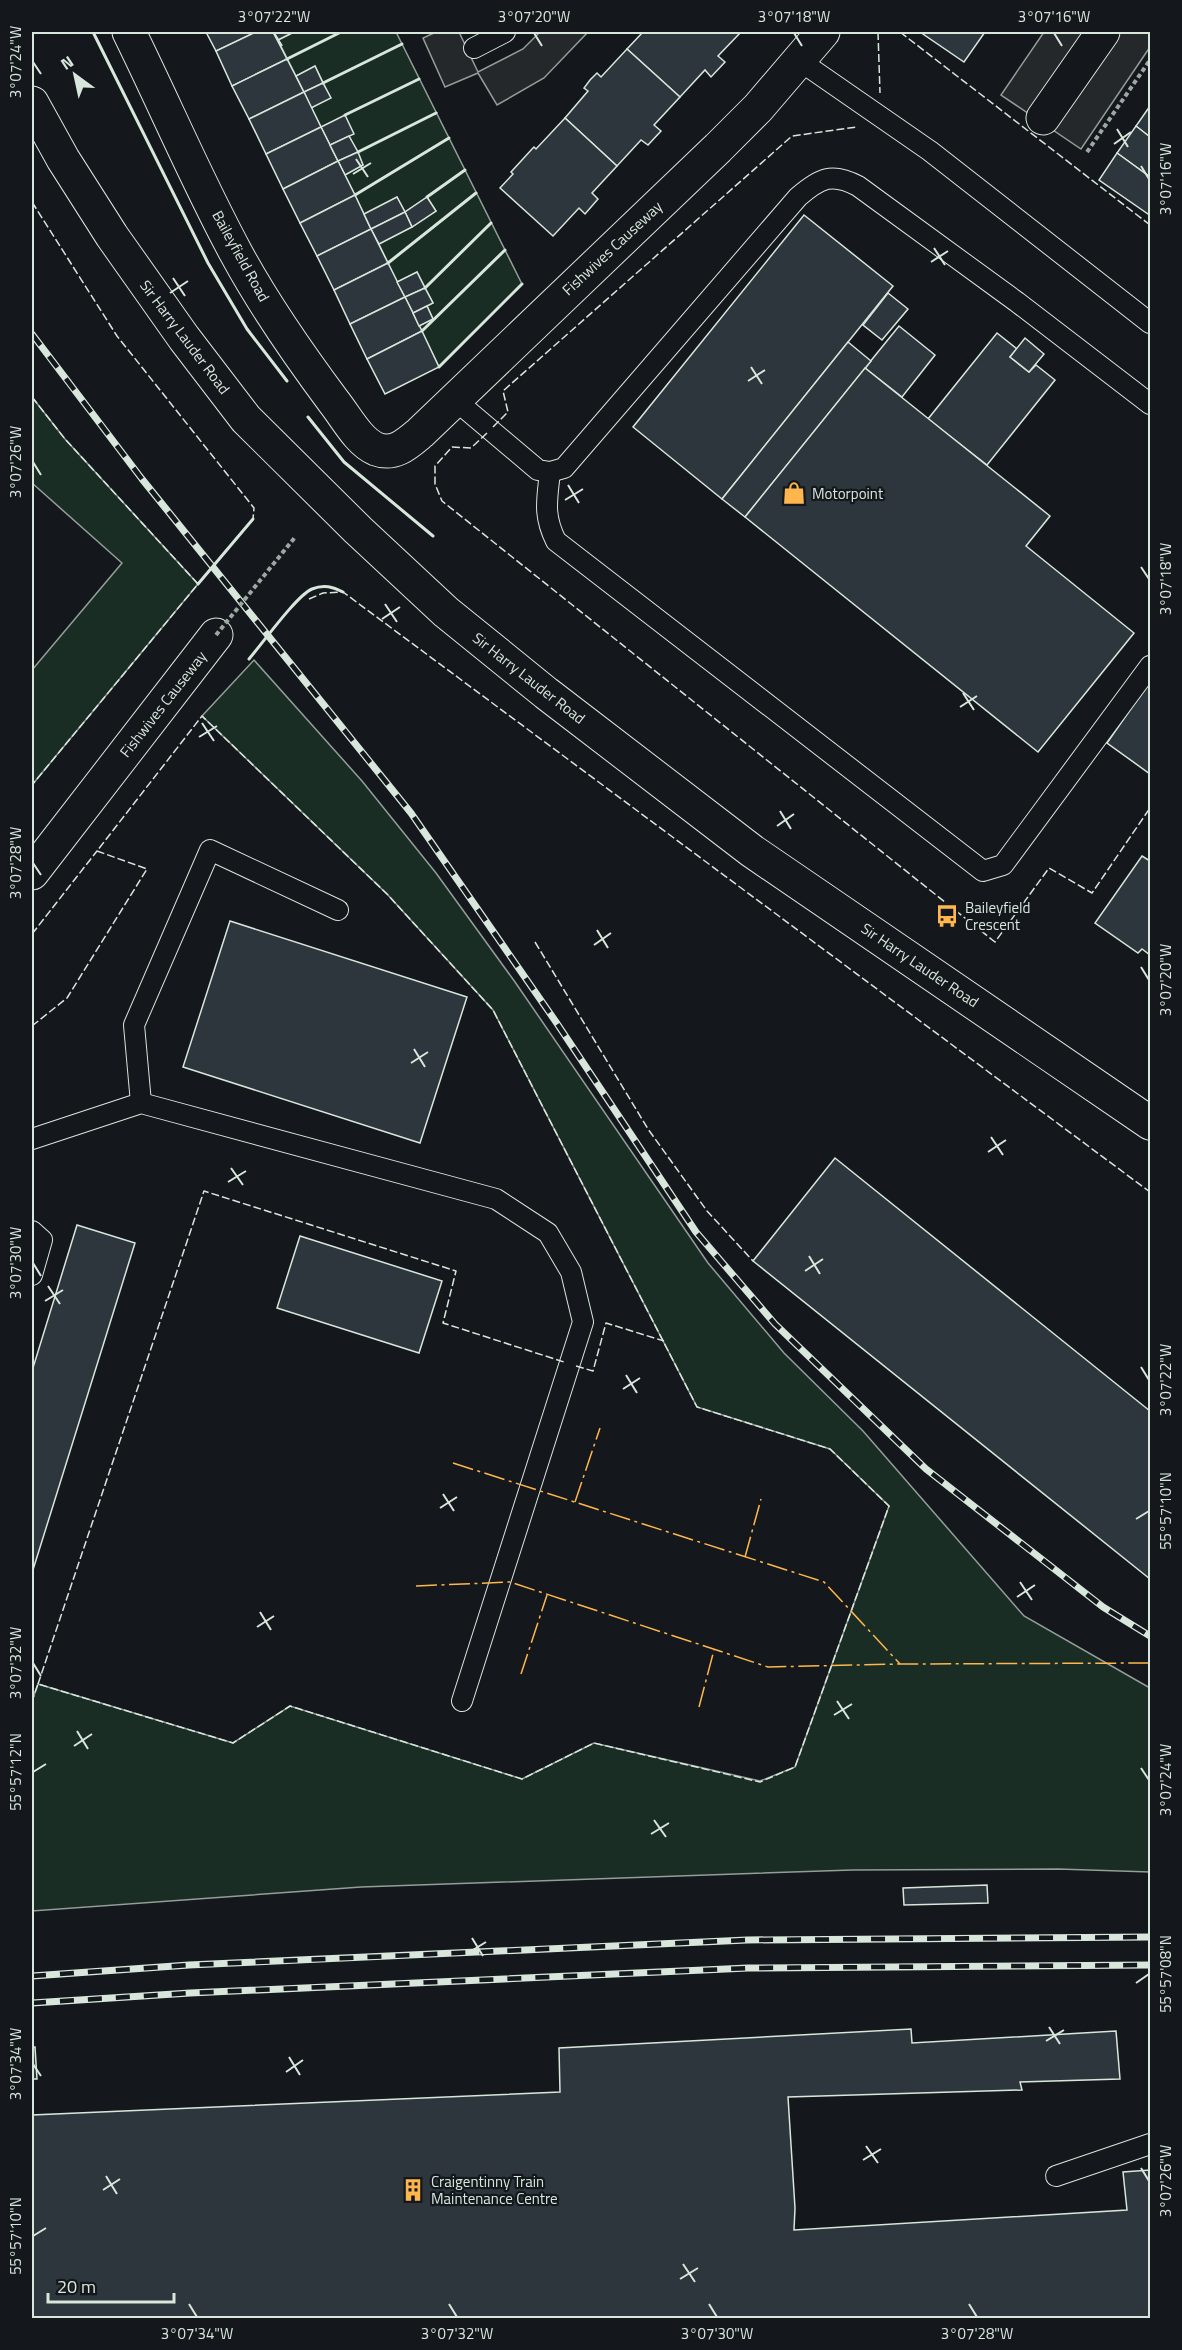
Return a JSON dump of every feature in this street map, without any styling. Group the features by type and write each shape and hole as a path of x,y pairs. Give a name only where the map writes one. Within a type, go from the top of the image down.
{"street":[{"name":"Baileyfield Road","path":"129,32 236,252 260,295 322,386 363,440 376,449 390,452"},
{"name":"Fishwives Causeway","path":"390,452 404,446 718,148 758,108 823,32"},
{"path":"1043,118 1103,32"},
{"name":"Sir Harry Lauder Road","path":"32,103 63,159 112,236 184,338 246,418 351,523 446,612 546,693 752,851 867,931 1023,1034 1150,1123"},
{"name":"Fishwives Causeway","path":"32,873 216,635"}],"lane":[{"path":"474,48 505,32"},
{"path":"800,60 868,110 930,151 1150,323"},
{"path":"454,399 538,470 550,472 564,468 798,197 815,183 831,178 844,179 858,186 1150,404"},
{"path":"550,472 547,524 556,541 983,870 1003,865 1150,666"},
{"path":"141,1102 134,1025 210,850 338,910"},
{"path":"32,1139 141,1102 496,1199 548,1233 571,1272 583,1322 462,1701"},
{"path":"32,1231 42,1239 32,1275"},
{"path":"1056,2176 1150,2144"}],"path":[{"path":"1086,152 1150,60"},
{"name":"Fishwives Causeway","path":"216,635 296,536"}],"green space":[{"path":"294,32 396,32 522,284 439,367 419,326 433,319 427,306 433,303 417,272 397,282 379,244 412,227 436,211 427,197 405,212 397,197 364,214 345,175 363,165 349,136 344,116 321,127 311,108 330,97 315,66 296,76 278,40"},
{"path":"32,397 65,439 198,584 32,785 32,670 122,563 32,483"},
{"path":"254,660 362,781 436,873 515,982 708,1263 784,1353 863,1431 1024,1616 1150,1688 1150,1872 1058,1869 852,1870 361,1887 32,1911 32,1701 38,1684 233,1743 290,1706 522,1779 594,1743 760,1781 795,1767 889,1506 830,1449 697,1407 493,1010 387,894 202,716"}],"shaded area":[{"path":"436,32 459,32 478,72 523,49 540,32 588,32 544,78 497,105 478,73 445,87 423,38"},
{"path":"1044,32 1150,32 1150,47 1081,149 1001,95"}],"building":[{"path":"206,32 256,32 216,51"},
{"path":"256,32 273,32 287,59 232,86 216,51"},
{"path":"273,32 294,32 278,40"},
{"path":"643,32 741,32 718,56 725,62 711,77 705,70 680,97 627,49"},
{"path":"920,32 985,32 964,62"},
{"path":"627,49 680,97 654,125 661,131 648,145 641,140 617,166 565,118 588,91 584,88 590,80 597,73 601,77"},
{"path":"287,59 304,92 249,119 232,86"},
{"path":"315,66 323,83 304,92 296,76"},
{"path":"323,83 331,98 311,108 304,92"},
{"path":"304,92 321,127 266,154 249,119"},
{"path":"1150,106 1150,137 1136,126"},
{"path":"345,115 354,134 330,145 321,127"},
{"path":"565,118 617,166 592,193 598,199 585,214 579,208 553,236 500,188 532,149 534,147 536,149"},
{"path":"1136,126 1150,137 1150,177 1117,153"},
{"path":"321,127 338,161 283,189 266,154"},
{"path":"349,136 358,152 338,161 330,145"},
{"path":"358,152 363,165 345,175 338,161"},
{"path":"1117,153 1150,177 1150,211 1148,214 1099,180"},
{"path":"338,161 355,195 300,223 283,189"},
{"path":"355,195 371,229 317,256 300,223"},
{"path":"397,197 405,212 371,229 364,214"},
{"path":"427,197 436,211 412,227 405,212"},
{"path":"405,212 412,227 379,244 371,229"},
{"path":"804,215 893,286 722,499 633,427"},
{"path":"371,229 388,263 334,290 317,256"},
{"path":"388,263 405,297 350,324 334,290"},
{"path":"417,272 425,288 405,297 397,282"},
{"path":"425,288 433,303 413,313 405,297"},
{"path":"888,293 908,309 882,340 863,325"},
{"path":"405,297 422,331 367,359 350,324"},
{"path":"427,306 433,319 419,326 413,313"},
{"path":"899,326 935,355 902,397 865,368"},
{"path":"422,331 439,367 385,394 367,359"},
{"path":"997,333 1017,349 1010,357 1029,372 1036,365 1055,380 987,465 928,419"},
{"path":"1025,338 1044,354 1029,372 1010,357"},
{"path":"848,342 871,361 745,517 722,499"},
{"path":"865,368 1050,516 1026,546 1134,633 1038,752 745,517"},
{"path":"1150,681 1150,774 1107,743"},
{"path":"1142,856 1150,861 1150,955 1142,949 1138,953 1095,923"},
{"path":"230,921 467,997 420,1143 183,1067"},
{"path":"835,1158 1150,1411 1150,1579 753,1261"},
{"path":"77,1225 135,1243 32,1573 32,1371"},
{"path":"300,1236 442,1281 419,1353 277,1308"},
{"path":"987,1885 988,1903 904,1905 903,1888"},
{"name":"Craigentinny Train Maintenance Centre","path":"911,2029 912,2043 1116,2031 1120,2079 1020,2082 1022,2090 788,2097 795,2208 794,2230 1127,2210 1123,2172 1150,2170 1150,2318 32,2318 32,2115 560,2092 559,2048"},
{"path":"35,2047 37,2079 32,2079 32,2048"}],"railway":[{"path":"32,334 142,479 411,813 556,1022 696,1232 775,1324 926,1469 1103,1607 1150,1636"},
{"path":"32,1976 189,1965 747,1940 1150,1937"},
{"path":"32,2003 190,1993 748,1968 1150,1965"}],"fence":[{"path":"878,32 880,93"},
{"path":"900,32 1150,225"},
{"path":"493,427 508,412 503,391 792,136 857,127"},
{"path":"32,202 117,336 254,508 253,519"},
{"path":"32,397 65,439 198,584 32,785"},
{"path":"487,433 471,448 452,447 435,466 435,484 442,501 995,942 1049,868 1092,893 1150,808"},
{"path":"309,599 323,593 343,592 1150,1192"},
{"path":"32,1026 67,998 147,869 97,851 202,716 387,894 493,1010 697,1407 830,1449 889,1506 795,1767 760,1782 594,1743 522,1779 290,1706 233,1743 38,1684 32,1701"},
{"path":"32,934 97,851"},
{"path":"535,942 648,1129 707,1211 753,1261"},
{"path":"38,1684 204,1191 456,1271 443,1323 564,1362"},
{"path":"576,1366 593,1371 606,1323 664,1341"}],"wall":[{"path":"93,32 208,263 247,329 287,381"},
{"path":"287,59 341,32"},
{"path":"323,83 402,44"},
{"path":"345,115 419,79"},
{"path":"358,152 436,113"},
{"path":"355,195 449,138"},
{"path":"427,197 465,170"},
{"path":"388,263 476,193"},
{"path":"425,288 491,223"},
{"path":"422,331 505,250"},
{"path":"439,367 522,284"},
{"path":"308,417 344,462 433,536"},
{"path":"198,584 253,519"},
{"path":"249,659 306,593 316,587 324,586 343,592"}],"power":[{"path":"575,1502 600,1428"},
{"path":"453,1463 824,1582 900,1664"},
{"path":"745,1557 761,1499"},
{"path":"416,1586 510,1582 768,1667 1150,1663"},
{"path":"521,1674 547,1595"},
{"path":"699,1707 714,1650"}],"place":[{"name":"Motorpoint","path":"794,493"},
{"name":"Baileyfield Crescent","path":"947,916"},
{"name":"Craigentinny Train Maintenance Centre","path":"413,2190"}]}
